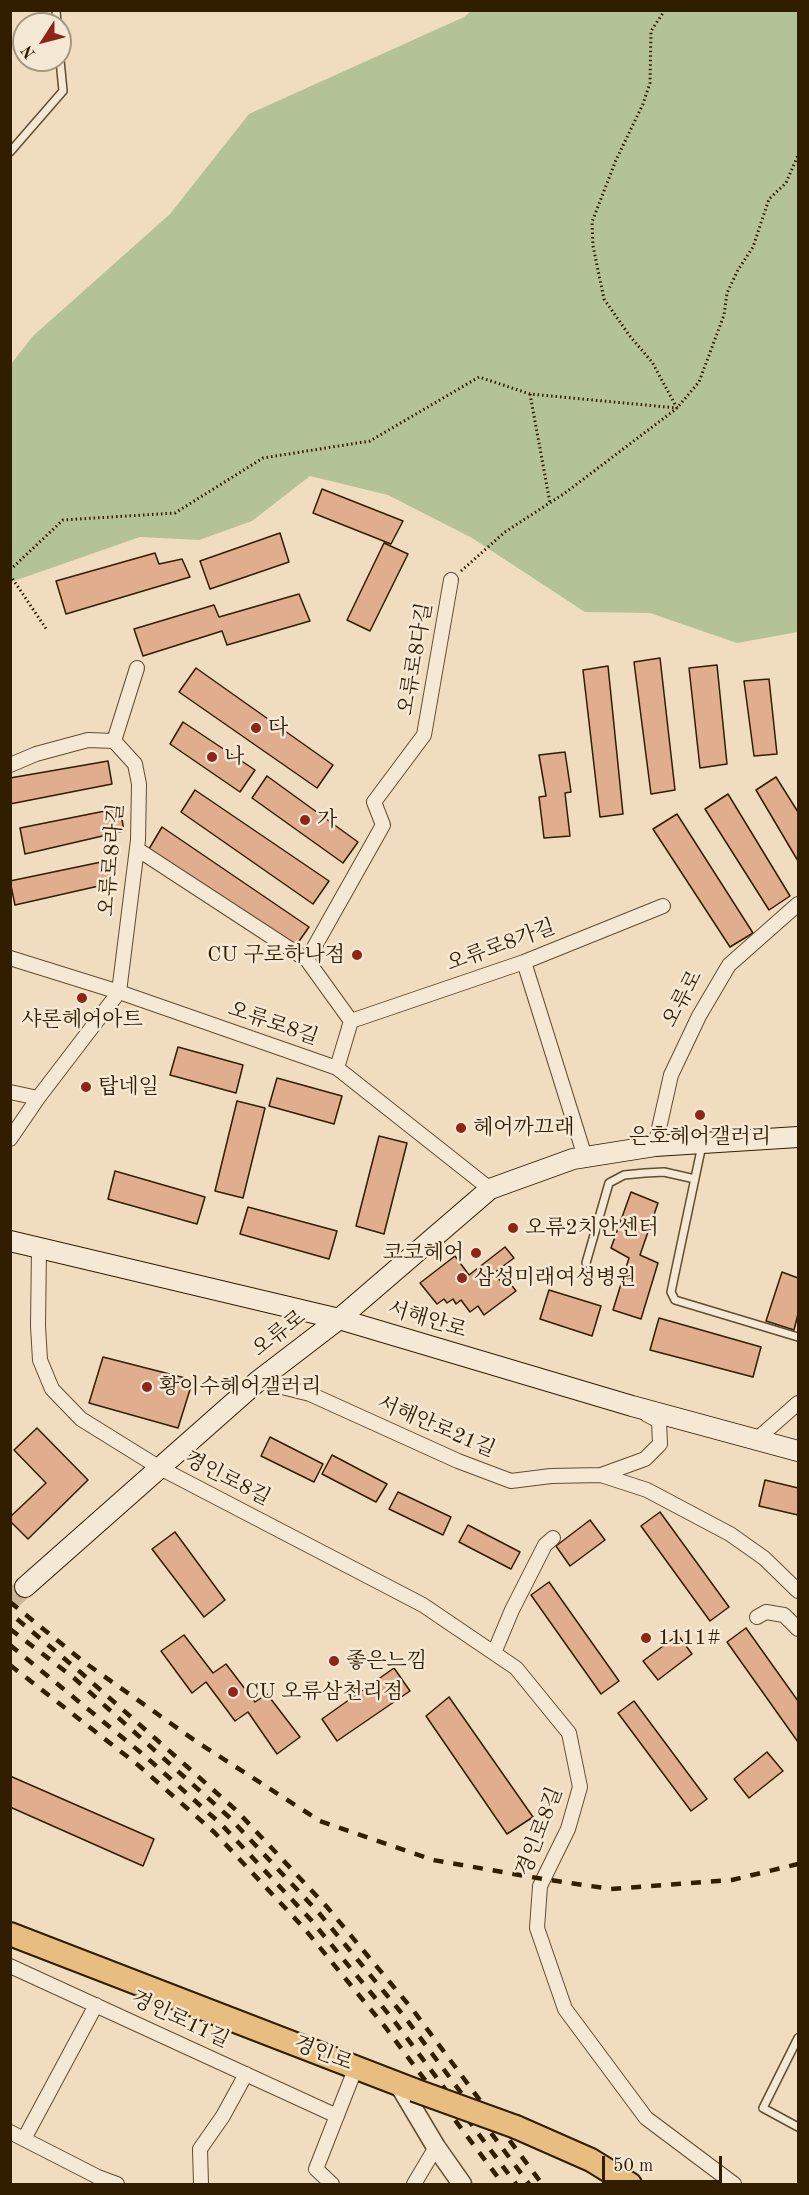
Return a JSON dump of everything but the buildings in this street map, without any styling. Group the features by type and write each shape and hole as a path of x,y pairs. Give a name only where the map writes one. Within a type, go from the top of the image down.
{"main road":[{"name":"오류로","path":"25,1587 258,1381 339,1319 490,1189 573,1159 654,1146 798,1137"},
{"name":"서해안로","path":"10,1240 339,1319 632,1406 798,1451"},
{"name":"경인로","path":"10,1934 406,2087 516,2127 591,2160 630,2184"}],"street":[{"name":"오류로8다길","path":"307,960 383,825 374,802 424,735 451,580"},
{"path":"10,765 36,754 88,740 114,741 137,668"},
{"name":"오류로8라길","path":"114,741 135,764 139,784 137,849 119,992"},
{"path":"137,849 307,960 351,1021 337,1068"},
{"name":"오류로","path":"654,1146 671,1075 699,1016 729,965 798,904"},
{"name":"오류로8가길","path":"351,1021 524,962 663,906"},
{"name":"오류로8길","path":"10,958 119,992 337,1068 490,1189"},
{"path":"524,962 585,1157"},
{"path":"10,1139 38,1098 119,992"},
{"path":"10,1092 38,1098"},
{"path":"39,1248 40,1360 52,1389 81,1419 160,1468"},
{"name":"서해안로21길","path":"258,1381 310,1394 458,1461 511,1481 550,1476 601,1475 645,1459 660,1444 659,1421 632,1406"},
{"path":"756,1440 798,1403"},
{"name":"경인로8길","path":"160,1468 423,1605 516,1668 569,1733 580,1786 568,1829 540,1886 537,1928 565,2009 646,2118 734,2184"},
{"name":"서해안로21길","path":"601,1475 647,1490 730,1534 764,1558 798,1591"},
{"path":"495,1653 517,1600 545,1545 553,1538"},
{"path":"757,1617 766,1612 784,1615 798,1629"},
{"name":"경인로11길","path":"10,1966 337,2116"},
{"name":"경인로11길","path":"24,2139 96,2005"},
{"path":"332,2184 316,2169 356,2067"},
{"name":"경인로11길","path":"201,2184 200,2149 223,2116 246,2074"},
{"path":"406,2087 436,2147 462,2184"},
{"path":"10,2132 88,2179 117,2184"},
{"path":"414,2184 436,2147"}],"lane":[{"path":"10,152 63,91 61,72"},
{"path":"702,1144 671,1292 675,1300 798,1337"},
{"path":"586,1263 609,1183 624,1175 664,1172 695,1179"},
{"path":"798,2038 764,2108 798,2127"}],"path":[{"path":"665,10 651,31 650,83 643,104 616,160 592,222 593,246 604,299 629,335 652,362 677,408"},
{"path":"451,580 506,532 550,503 677,408 699,382 724,315 727,292 753,247 769,199 786,183 798,155"},
{"path":"10,570 63,520 175,513 263,458 370,441 479,377 530,394 677,408"},
{"path":"530,394 550,503"},
{"path":"10,575 47,630"}],"green space":[{"path":"471,11 798,11 798,632 737,643 650,613 585,612 472,538 388,495 310,476 252,521 199,540 140,537 11,582 11,364 33,336 170,214 249,114 464,17"}],"tunnel":[{"path":"10,1601 25,1587"}],"railway":[{"path":"10,1602 84,1662 197,1742 320,1821 433,1860 611,1889 732,1880 798,1864"},
{"path":"17,1619 236,1810 327,1907 413,2010 542,2184"},
{"path":"10,1629 74,1678 229,1817 319,1913 404,2016 529,2184"},
{"path":"10,1645 145,1756 222,1825 311,1920 395,2022 516,2184"},
{"path":"10,1665 138,1765 214,1832 303,1927 386,2028 503,2184"}],"place":[{"name":"다","path":"256,728"},
{"name":"나","path":"212,757"},
{"name":"가","path":"305,820"},
{"name":"CU 구로하나점","path":"357,955"},
{"name":"샤론헤어아트","path":"82,998"},
{"name":"탑네일","path":"86,1087"},
{"name":"은호헤어갤러리","path":"700,1115"},
{"name":"헤어까끄래","path":"461,1128"},
{"name":"오류2치안센터","path":"513,1228"},
{"name":"코코헤어","path":"476,1253"},
{"name":"삼성미래여성병원","path":"462,1278"},
{"name":"황이수헤어갤러리","path":"147,1387"},
{"name":"1111#","path":"646,1638"},
{"name":"좋은느낌","path":"334,1661"},
{"name":"CU 오류삼천리점","path":"233,1692"}]}
